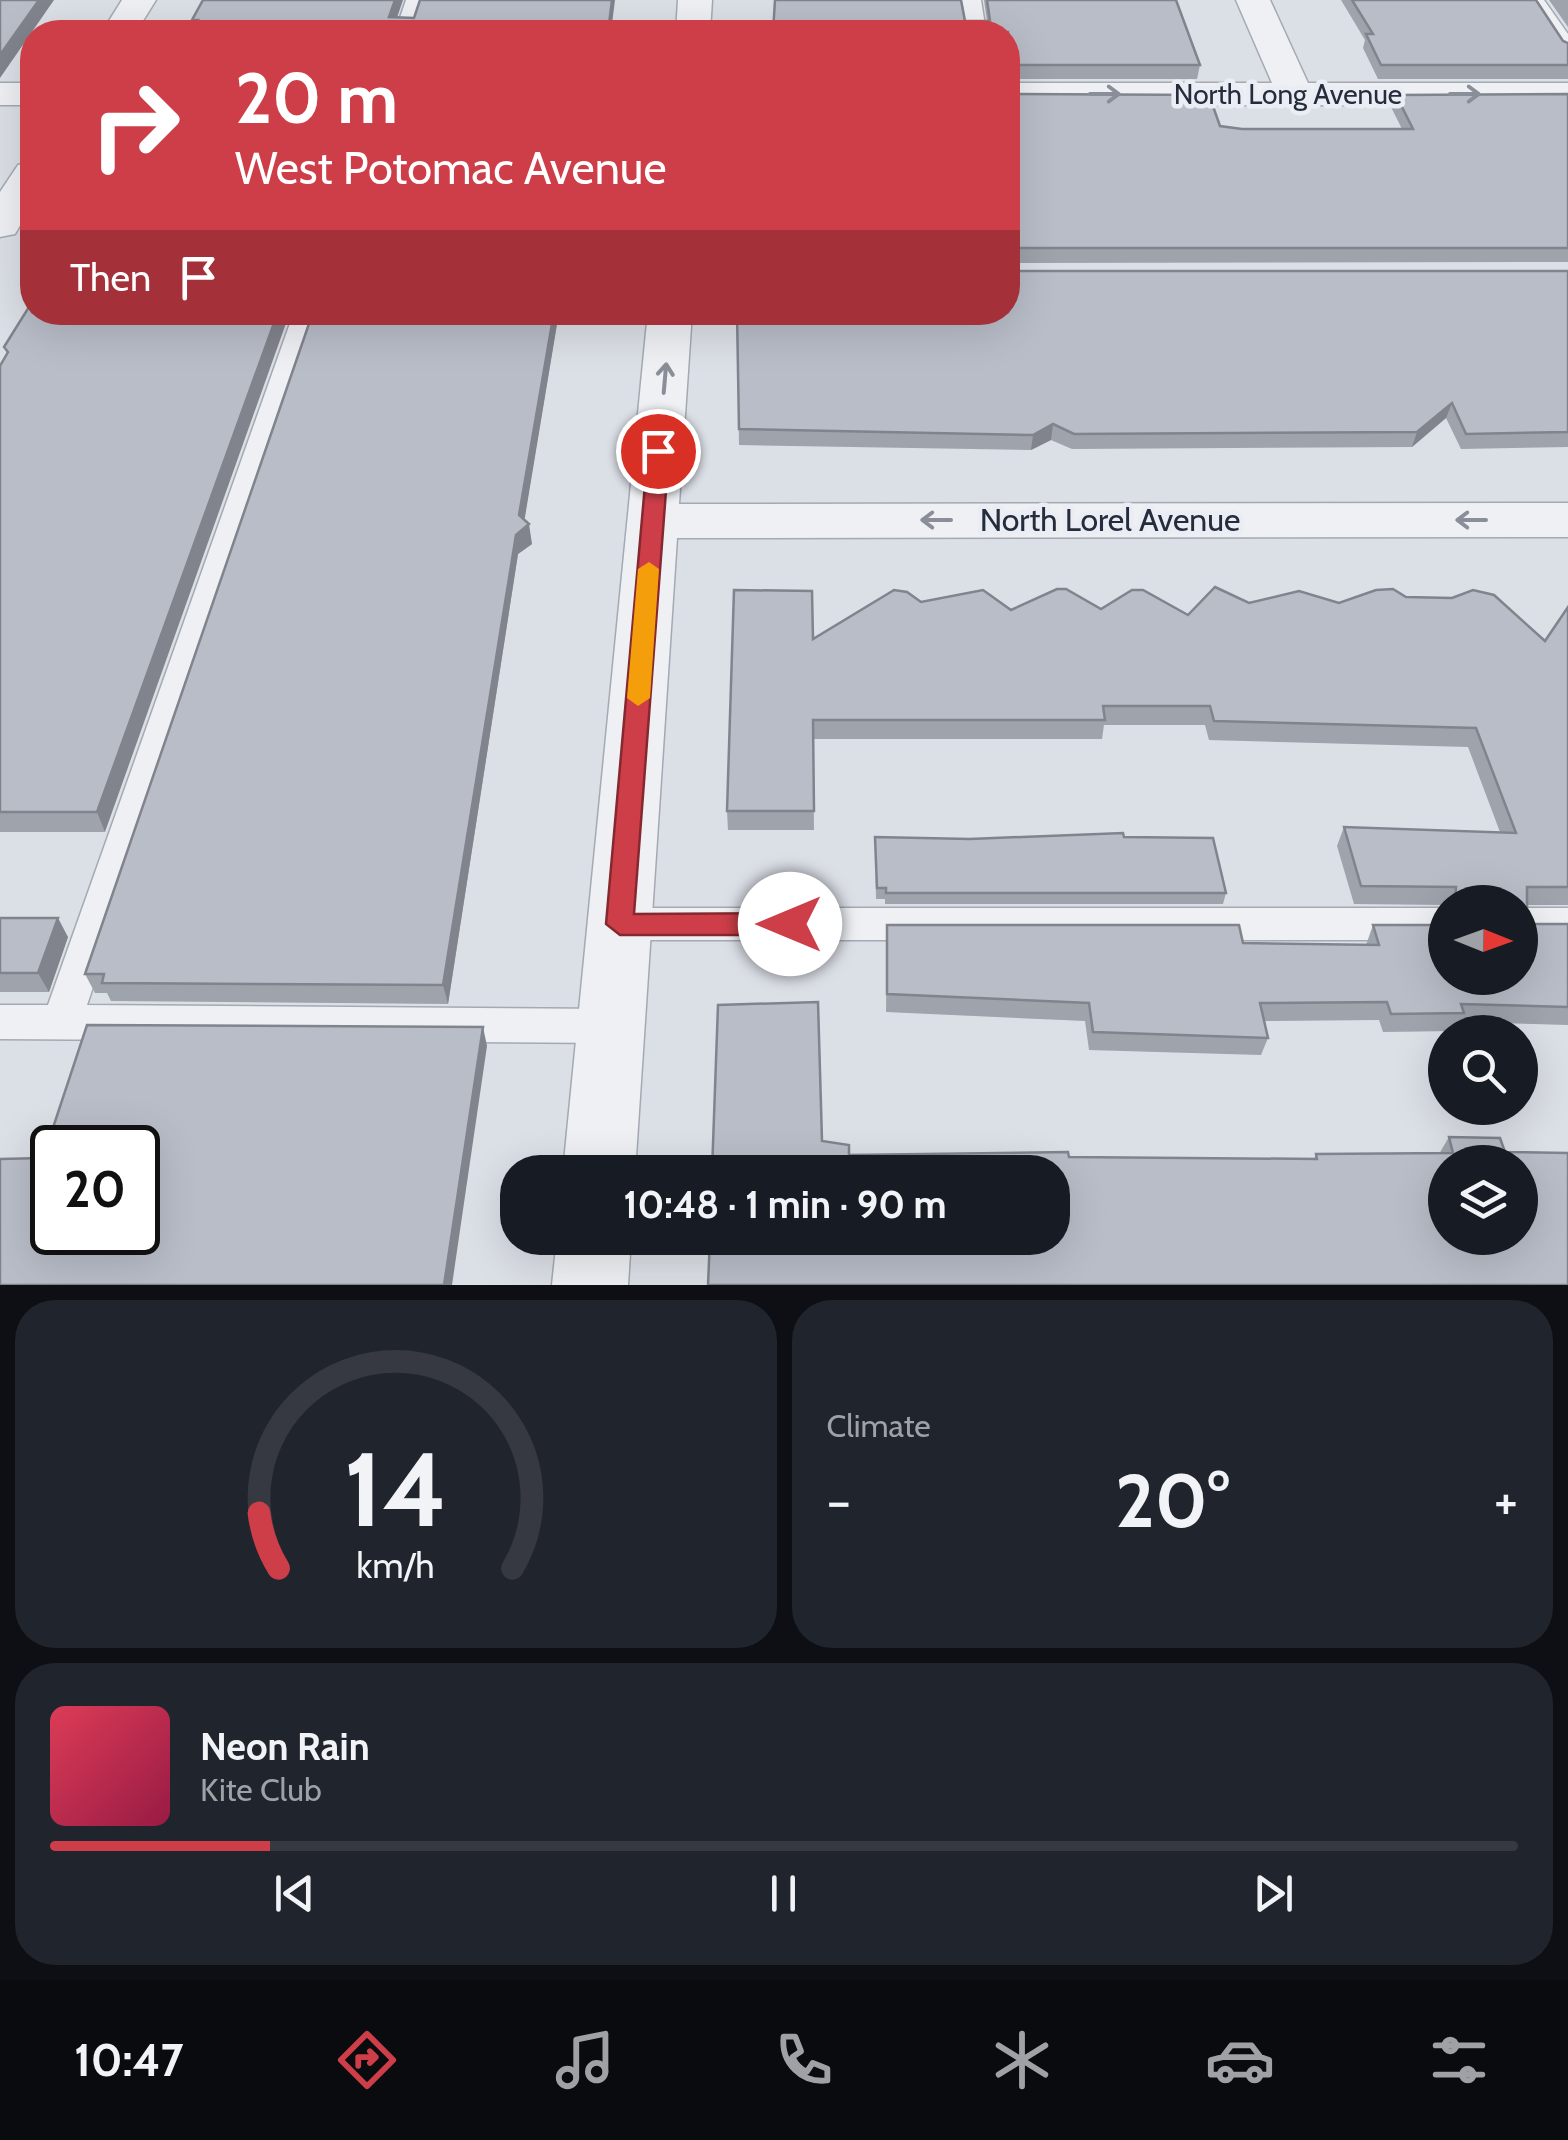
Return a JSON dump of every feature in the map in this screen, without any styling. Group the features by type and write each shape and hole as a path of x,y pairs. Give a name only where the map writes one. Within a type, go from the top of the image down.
{"street":[{"path":"1253,0 1295,94"},
{"name":"North Long Avenue","path":"1020,94 1568,94"},
{"path":"0,225 20,192"},
{"path":"601,1155 669,325"},
{"name":"North Lorel Avenue","path":"652,520 1568,520"},
{"path":"590,1285 593,1255"}],"lane":[{"path":"1534,0 1568,49"},
{"path":"62,1022 303,325"},
{"path":"620,924 1428,924"},
{"path":"1538,924 1568,924"},
{"path":"0,1022 612,1026"}],"building":[{"path":"0,0 39,0 25,20 20,20 20,27 0,55"},
{"path":"203,0 395,0 389,17 414,18 420,0 612,0 610,20 192,20"},
{"path":"775,0 961,0 965,20 774,20"},
{"path":"987,0 1176,0 1200,65 1020,65 1020,20 990,20"},
{"path":"1352,0 1536,0 1568,43 1568,65 1381,65 1366,34 1373,34"},
{"path":"1020,94 1209,95 1220,126 1413,129 1396,95 1568,94 1568,248 1020,248"},
{"path":"1020,271 1568,271 1568,432 1466,434 1452,403 1417,432 1074,434 1053,424 1033,435 739,429 737,325 1020,325"},
{"path":"20,321 20,325 273,325 97,812 0,812 0,366 8,352 4,347"},
{"path":"309,325 552,325 519,515 529,524 516,535 443,985 102,983 104,974 85,974"},
{"path":"1215,587 1249,603 1299,591 1339,603 1376,590 1393,589 1406,597 1452,598 1473,590 1494,595 1545,641 1568,607 1568,887 1361,886 1344,827 1516,833 1476,728 1214,721 1210,706 1103,706 1105,720 813,720 814,811 727,811 734,590 812,591 813,639 894,590 907,592 921,602 983,590 1011,610 1057,589 1066,589 1101,609 1132,590 1143,590 1188,615"},
{"path":"1123,833 1124,837 1213,838 1226,893 886,893 886,888 877,888 875,837 970,839"},
{"path":"0,918 58,918 38,973 0,973"},
{"path":"1538,924 1568,924 1568,1007 1461,1004 1464,1013 1391,1014 1387,1002 1260,1003 1268,1038 1093,1032 1089,1003 887,994 887,925 1239,925 1243,943 1379,945 1373,925 1428,925 1428,995 1538,995"},
{"path":"818,1002 822,1141 849,1145 849,1155 713,1155 718,1005"},
{"path":"87,1025 483,1027 444,1285 0,1285 0,1159 30,1158 30,1255 160,1255 160,1125 54,1125"},
{"path":"1449,1137 1500,1138 1502,1145 1451,1145"},
{"path":"1068,1152 1069,1155 849,1155"},
{"path":"1428,1153 1428,1255 1538,1255 1538,1153 1568,1153 1568,1285 708,1285 709,1255 1070,1255 1070,1157 1317,1159 1316,1154"}],"slow traffic":[{"path":"638,698 649,569"}],"route":[{"path":"658,451 620,924 790,924"}]}
